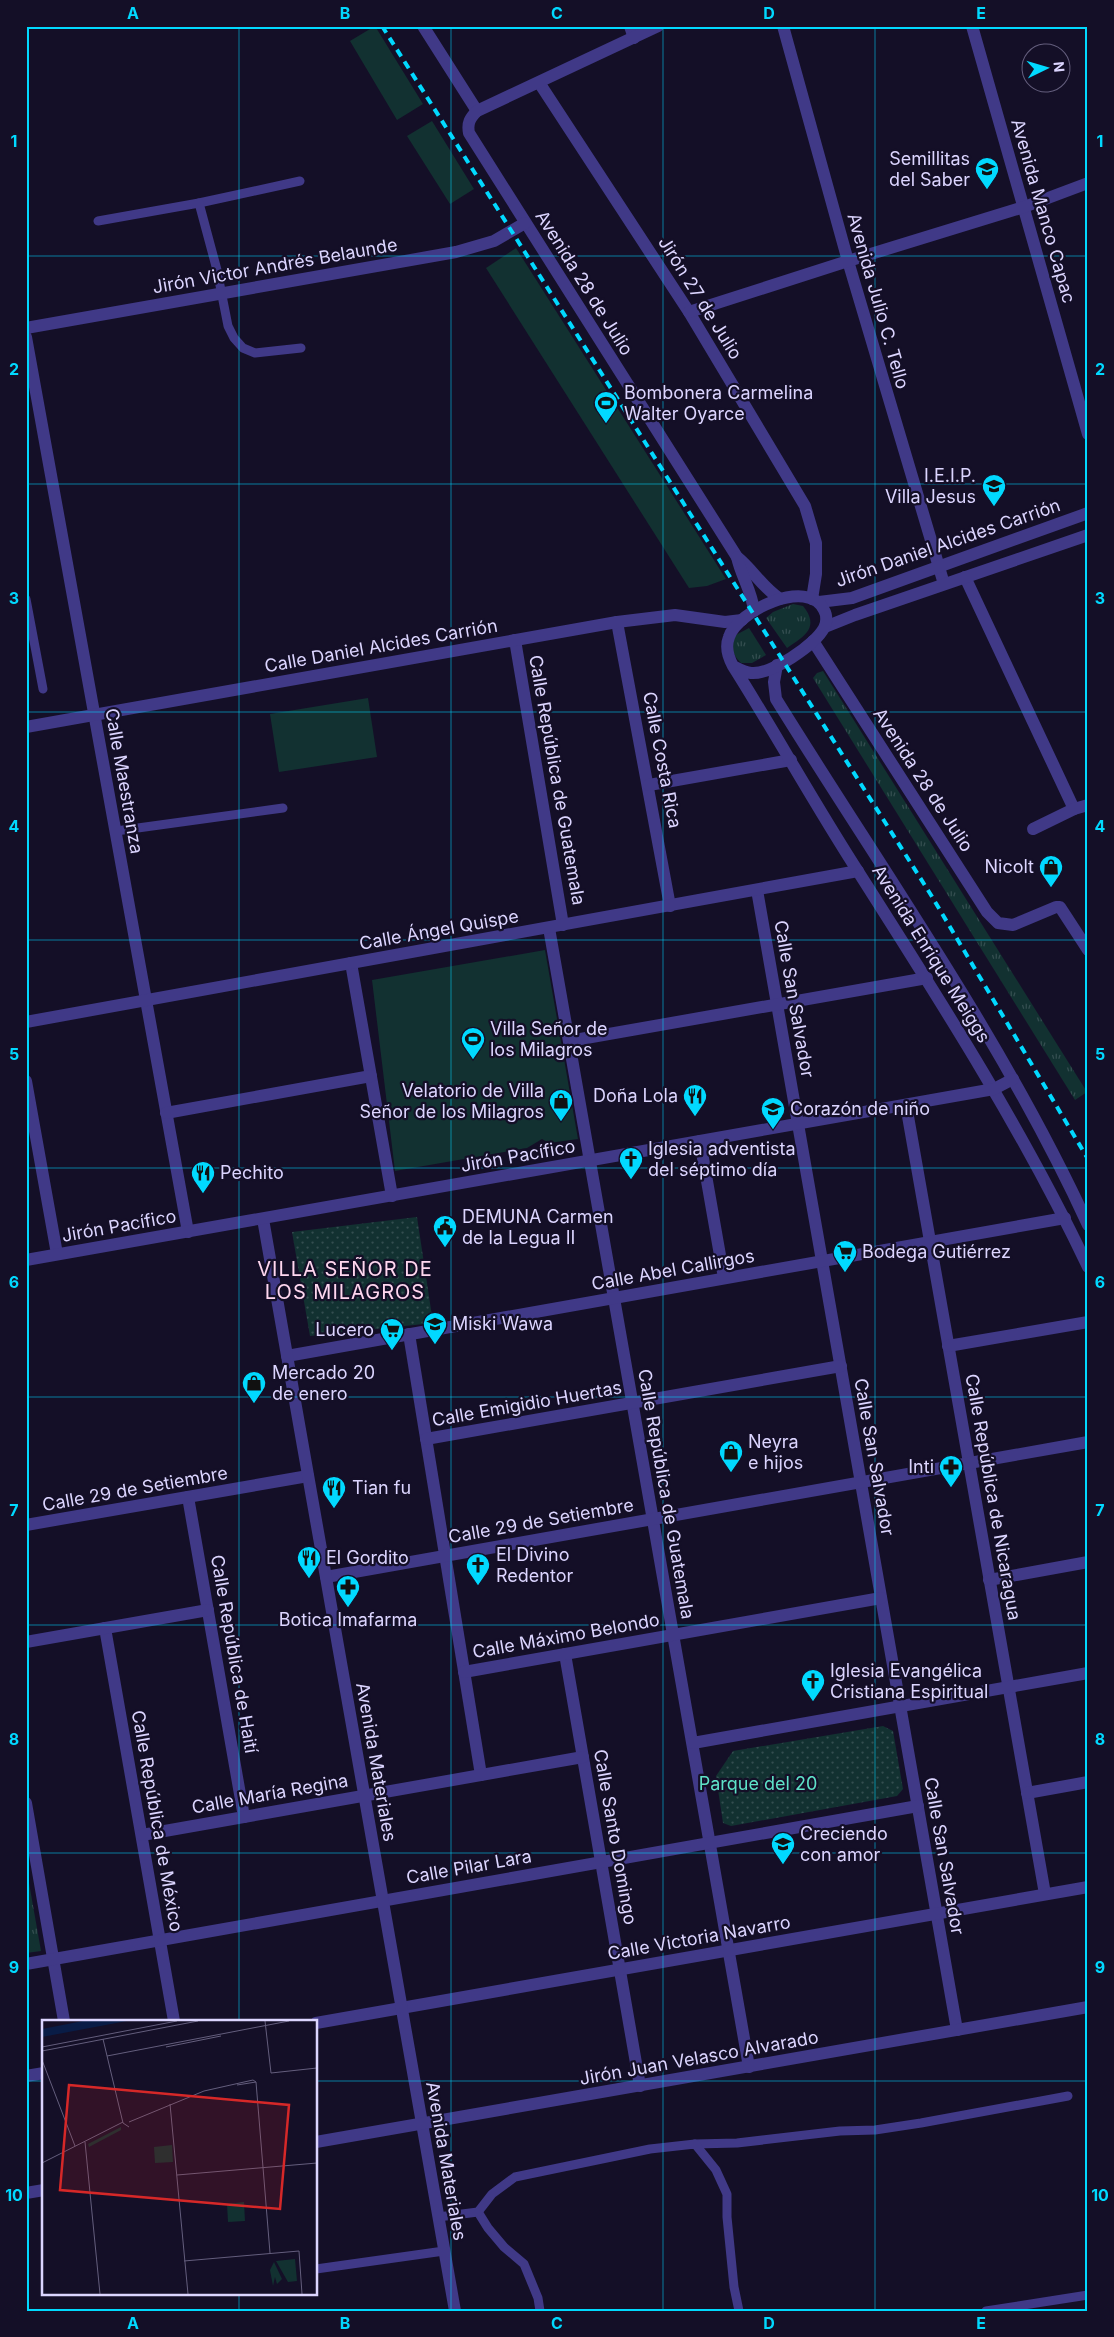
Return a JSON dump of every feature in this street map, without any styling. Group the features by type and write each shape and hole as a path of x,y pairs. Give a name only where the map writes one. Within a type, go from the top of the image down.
{"street":[{"path":"423,26 477,112 540,84 632,32 658,26"},
{"name":"Avenida Julio C. Tello","path":"783,26 848,261 944,584"},
{"name":"Avenida Manco Capac","path":"972,26 1088,434"},
{"name":"Jirón 27 de Julio","path":"540,84 689,312 805,506 816,543 815,600"},
{"name":"Avenida 28 de Julio","path":"477,112 470,118 469,133 525,223 737,557 749,566 768,591 780,598"},
{"path":"689,312 1024,207 1088,183"},
{"name":"Jirón Victor Andrés Belaunde","path":"26,328 475,248 494,241 525,223"},
{"name":"Calle Maestranza","path":"26,337 188,1232"},
{"name":"Jirón Daniel Alcides Carrión","path":"815,600 852,598 1088,513"},
{"path":"825,627 826,613 815,600 801,596 780,598 754,611 734,627 729,636 727,646 728,657 733,666 750,673 760,672 777,665 813,641 825,627 944,584 1088,536"},
{"name":"Avenida 28 de Julio","path":"737,557 740,572 752,598 754,611"},
{"path":"965,577 1074,809"},
{"name":"Calle Daniel Alcides Carrión","path":"26,727 617,622 675,615 725,622 742,620"},
{"name":"Calle Costa Rica","path":"617,622 649,785 670,906"},
{"name":"Calle República de Guatemala","path":"515,640 563,925"},
{"name":"Avenida 28 de Julio","path":"813,641 987,912 998,923 1013,925 1060,907 1088,950"},
{"path":"760,709 760,700 764,697 768,696 776,699 774,682 777,665"},
{"name":"Avenida Enrique Meiggs","path":"733,666 994,1089 1065,1218 1088,1267"},
{"name":"Avenida Enrique Meiggs","path":"776,699 1013,1079 1040,1127 1088,1225"},
{"path":"649,785 791,760"},
{"path":"1032,829 1074,809 1088,805"},
{"name":"Calle Ángel Quispe","path":"26,1022 858,871"},
{"name":"Calle San Salvador","path":"757,890 957,2030"},
{"name":"Calle República de Guatemala","path":"549,928 749,2067"},
{"path":"351,964 392,1196"},
{"path":"569,1041 927,978"},
{"path":"166,1113 371,1076"},
{"name":"Jirón Pacífico","path":"26,1260 994,1089 1013,1079"},
{"path":"26,1081 31,1139 57,1254"},
{"name":"Calle República de Nicaragua","path":"906,1104 1045,1894"},
{"path":"700,1141 724,1278"},
{"name":"Avenida Materiales","path":"263,1218 455,2311"},
{"name":"Calle Abel Callirgos","path":"287,1356 1065,1218"},
{"path":"948,1346 1088,1322"},
{"path":"409,1334 481,1775"},
{"name":"Calle Emigidio Huertas","path":"426,1440 841,1366"},
{"name":"Calle 29 de Setiembre","path":"326,1577 1088,1442"},
{"name":"Calle 29 de Setiembre","path":"26,1525 308,1476"},
{"name":"Calle República de Haití","path":"188,1497 244,1817"},
{"path":"990,1580 1088,1562"},
{"name":"Calle Máximo Belondo","path":"464,1672 881,1598"},
{"path":"26,1642 208,1610"},
{"name":"Calle República de México","path":"105,1628 174,2020"},
{"name":"Calle Santo Domingo","path":"565,1654 640,2086"},
{"path":"692,1743 1088,1673"},
{"name":"Calle María Regina","path":"142,1835 583,1757"},
{"path":"1027,1793 1088,1782"},
{"path":"26,1803 64,2020"},
{"name":"Calle Pilar Lara","path":"26,1964 918,1806"},
{"name":"Calle Victoria Navarro","path":"318,2023 1088,1887"},
{"name":"Jirón Juan Velasco Alvarado","path":"318,2142 1088,2008"},
{"path":"26,2076 42,2073"},
{"path":"26,2193 42,2190"}],"lane":[{"path":"98,221 199,203 300,180"},
{"path":"199,203 223,294 228,326 234,338 243,348 255,353 301,348"},
{"path":"26,598 43,689"},
{"path":"116,831 283,808"},
{"path":"438,2217 478,2212 492,2194 515,2177 641,2151 695,2144 737,2143 840,2131 875,2130 1068,2096"},
{"path":"695,2144 716,2170 727,2194 730,2247 739,2311"},
{"path":"478,2212 488,2228 504,2247 524,2264 538,2298 540,2311"},
{"path":"318,2270 444,2251"},
{"path":"986,2311 1088,2295"}],"green space":[{"path":"375,26 423,104 397,120 350,41"},
{"path":"432,121 474,189 450,204 407,136"},
{"name":"Bombonera Carmelina Walter Oyarce","path":"516,248 726,579 707,586 689,588 486,268"},
{"path":"793,604 803,606 808,613 810,625 804,635 787,648 766,618 773,612"},
{"path":"749,628 766,655 752,663 741,663 733,652 732,637"},
{"path":"823,671 1087,1092 1075,1100 813,678 817,673"},
{"path":"368,698 377,757 279,772 270,714"},
{"name":"Villa Señor de los Milagros","path":"545,950 578,1139 549,1143 542,1139 527,1148 395,1171 372,980"},
{"path":"417,1217 433,1323 310,1336 292,1232"},
{"name":"Parque del 20","path":"883,1726 893,1731 903,1789 897,1796 731,1826 723,1823 716,1776 733,1751"},
{"path":"26,1866 41,1951 26,1953"}],"railway":[{"path":"382,26 931,895 1088,1159"}],"place":[{"name":"Semillitas del Saber","path":"987,190"},
{"name":"Bombonera Carmelina Walter Oyarce","path":"606,424"},
{"name":"I.E.I.P. Villa Jesus","path":"994,507"},
{"name":"Nicolt","path":"1051,888"},
{"name":"Villa Señor de los Milagros","path":"473,1060"},
{"name":"Doña Lola","path":"695,1117"},
{"name":"Velatorio de Villa Señor de los Milagros","path":"561,1122"},
{"name":"Corazón de niño","path":"773,1130"},
{"name":"Iglesia adventista del séptimo día","path":"631,1180"},
{"name":"Pechito","path":"203,1194"},
{"name":"DEMUNA Carmen de la Legua II","path":"445,1248"},
{"name":"Bodega Gutiérrez","path":"845,1273"},
{"name":"Miski Wawa","path":"435,1345"},
{"name":"Lucero","path":"392,1351"},
{"name":"Mercado 20 de enero","path":"254,1404"},
{"name":"Neyra e hijos","path":"731,1473"},
{"name":"Inti","path":"951,1488"},
{"name":"Tian fu","path":"334,1509"},
{"name":"El Gordito","path":"309,1579"},
{"name":"El Divino Redentor","path":"478,1586"},
{"name":"Botica Imafarma","path":"348,1608"},
{"name":"Iglesia Evangélica Cristiana Espiritual","path":"813,1702"},
{"name":"Creciendo con amor","path":"783,1865"}],"district":[{"name":"VILLA SEÑOR DE LOS MILAGROS","path":"345,1280"}]}
